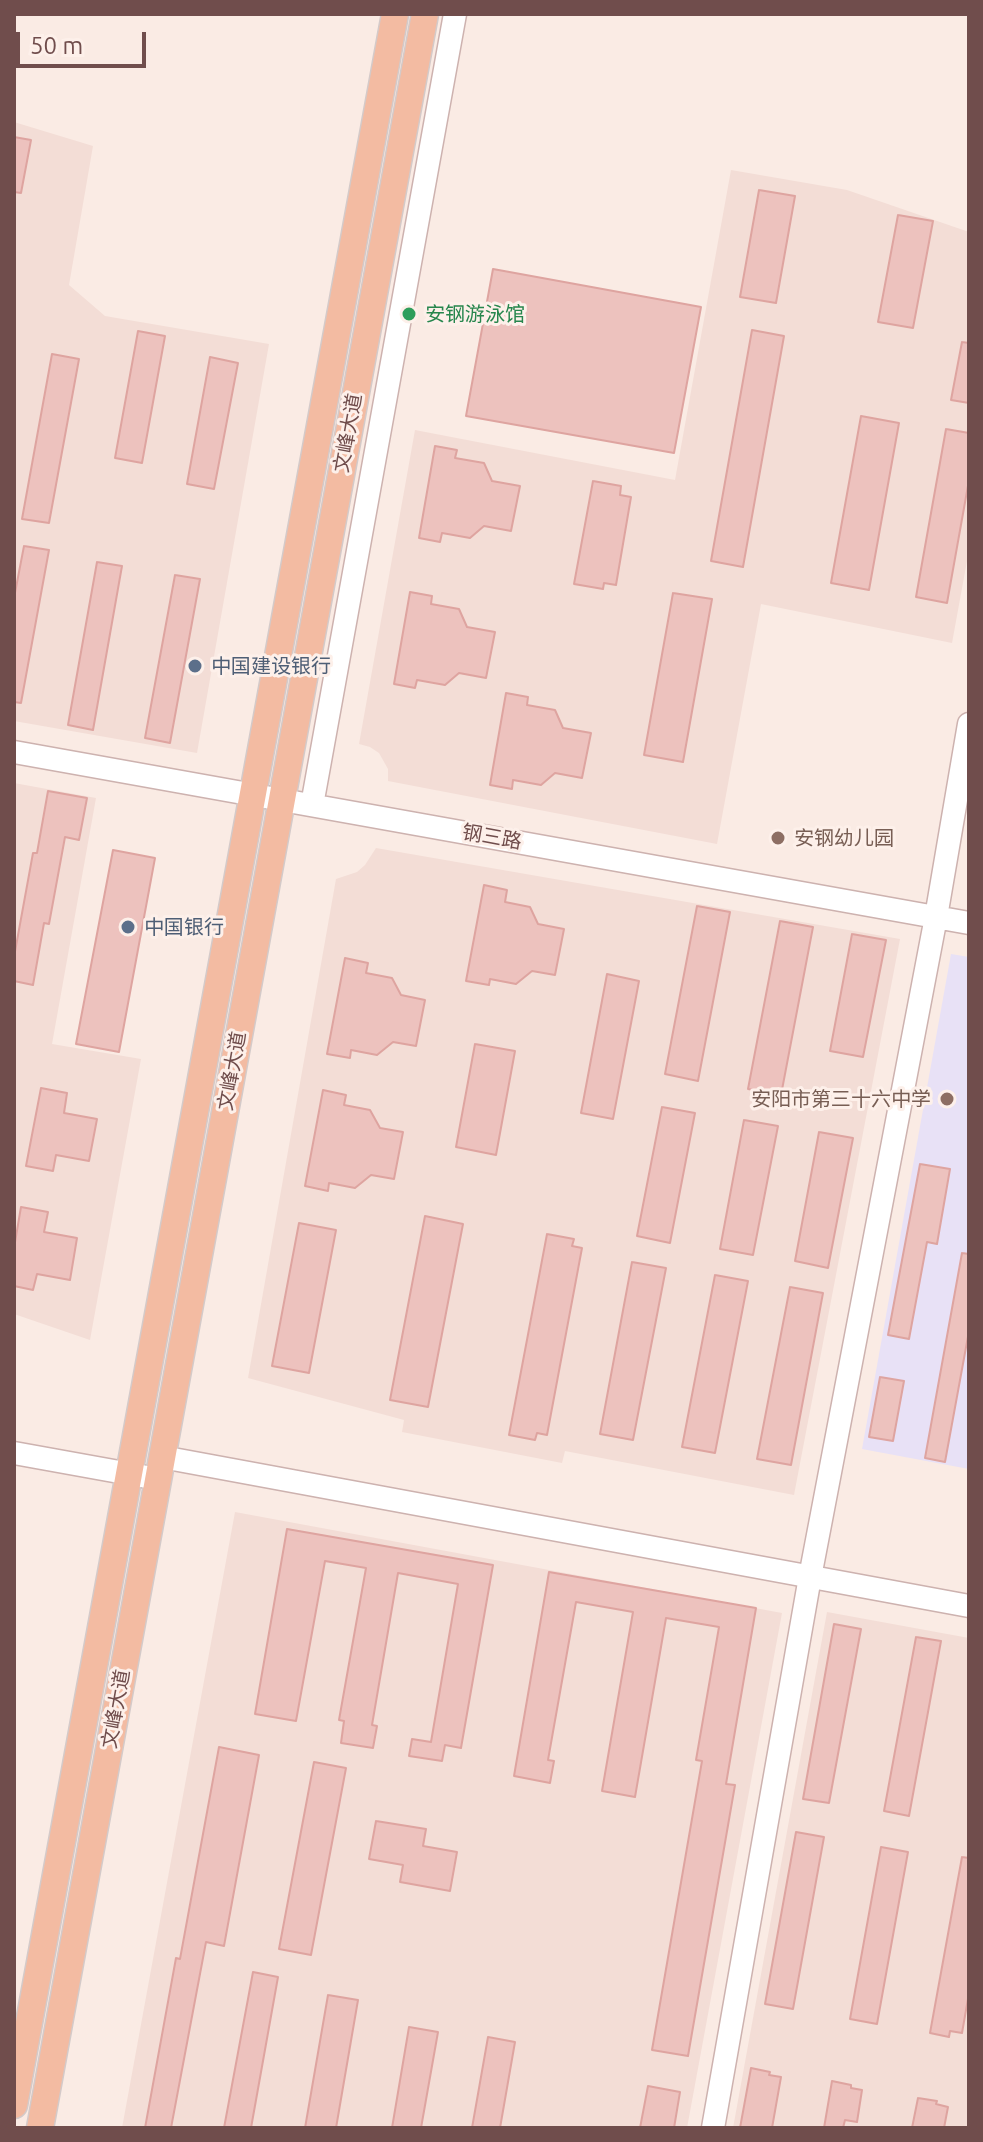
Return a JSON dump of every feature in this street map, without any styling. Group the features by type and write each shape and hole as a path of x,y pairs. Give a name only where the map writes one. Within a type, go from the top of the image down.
{"main road":[{"name":"文峰大道","path":"14,2105 395,14"},
{"name":"文峰大道","path":"40,2128 425,14"}],"street":[{"path":"312,805 455,14"},
{"path":"713,2128 810,1577 936,917 969,724"},
{"name":"钢三路","path":"14,752 969,923"},
{"path":"14,1453 129,1474 160,1468 969,1606"}],"shaded area":[{"path":"14,122 93,146 69,285 105,316 269,344 197,753 14,721"},
{"path":"731,170 847,190 969,232 969,550 952,643 761,604 717,844 388,781 388,769 379,753 359,744 415,430 675,480"},
{"path":"14,783 96,798 52,1044 141,1059 90,1340 14,1314"},
{"path":"376,848 900,939 794,1495 565,1451 562,1463 402,1432 404,1420 248,1378 336,879 357,872"},
{"path":"951,954 969,957 969,1469 862,1449"},
{"path":"235,1512 782,1613 687,2128 122,2128"},
{"path":"827,1612 969,1638 969,2128 733,2128"}],"building":[{"path":"14,137 31,140 21,193 14,192"},
{"path":"759,190 795,196 776,303 740,297"},
{"path":"898,215 933,221 913,328 878,322"},
{"path":"493,269 701,307 674,453 466,416"},
{"path":"752,330 784,336 743,567 711,561"},
{"path":"138,331 165,336 142,463 115,458"},
{"path":"962,342 969,343 969,403 951,400"},
{"path":"52,354 79,359 49,523 22,519"},
{"path":"210,357 238,363 214,489 187,484"},
{"path":"861,416 899,423 869,590 831,583"},
{"path":"946,429 969,433 969,480 947,603 916,597"},
{"path":"435,446 457,450 455,458 484,463 492,481 520,486 511,531 484,526 470,538 442,533 440,542 419,538"},
{"path":"593,481 621,486 620,495 631,497 616,585 604,583 603,589 574,584"},
{"path":"24,546 49,550 21,703 14,702 14,598"},
{"path":"97,562 122,566 93,730 68,725"},
{"path":"175,575 200,579 170,743 145,738"},
{"path":"410,592 432,596 431,604 459,609 467,627 495,632 486,678 459,673 445,685 417,680 415,688 394,684"},
{"path":"673,593 712,599 683,762 644,755"},
{"path":"506,693 528,697 527,705 555,710 563,728 591,733 582,778 555,773 541,785 513,780 512,789 490,785"},
{"path":"48,791 87,798 79,840 65,837 49,924 44,923 33,985 14,981 14,957"},
{"path":"113,850 155,858 119,1052 76,1044"},
{"path":"484,885 507,890 505,902 530,907 538,924 564,929 555,975 532,971 516,984 490,979 489,985 466,981"},
{"path":"697,906 730,912 698,1081 665,1074"},
{"path":"780,921 813,927 781,1095 748,1089"},
{"path":"852,934 886,940 863,1057 830,1051"},
{"path":"345,958 368,963 366,973 392,978 401,995 425,1000 416,1046 393,1042 377,1055 351,1050 350,1058 327,1054"},
{"path":"607,974 639,981 613,1119 581,1113"},
{"path":"475,1044 515,1051 496,1155 456,1147"},
{"path":"41,1088 67,1093 64,1113 97,1119 89,1161 56,1155 53,1171 26,1166"},
{"path":"323,1090 346,1095 344,1105 370,1110 380,1128 403,1132 394,1179 371,1175 355,1188 329,1183 328,1191 305,1186"},
{"path":"662,1107 695,1113 670,1243 637,1236"},
{"path":"744,1120 778,1126 753,1255 720,1249"},
{"path":"819,1132 853,1138 828,1268 795,1261"},
{"path":"920,1164 950,1169 937,1244 927,1242 909,1339 888,1335"},
{"path":"21,1207 48,1212 44,1232 77,1238 70,1280 37,1274 33,1290 14,1286 14,1248"},
{"path":"425,1216 463,1224 428,1407 390,1400"},
{"path":"299,1223 336,1230 309,1373 272,1366"},
{"path":"547,1234 574,1239 572,1246 582,1248 547,1435 537,1433 535,1440 509,1435"},
{"path":"962,1253 969,1254 969,1331 945,1462 925,1458"},
{"path":"632,1262 666,1268 633,1440 600,1434"},
{"path":"715,1275 748,1281 715,1453 682,1447"},
{"path":"790,1287 823,1293 791,1465 757,1459"},
{"path":"880,1377 904,1381 893,1441 869,1437"},
{"path":"287,1529 493,1565 461,1748 445,1745 442,1761 409,1756 412,1739 431,1742 458,1584 398,1573 372,1725 377,1726 373,1748 341,1743 344,1721 339,1720 366,1568 325,1561 296,1721 255,1714"},
{"path":"549,1572 756,1608 726,1784 735,1785 688,2056 652,2050 702,1761 696,1760 719,1627 666,1618 635,1797 602,1791 633,1612 576,1602 548,1760 554,1761 550,1783 514,1776"},
{"path":"834,1624 861,1629 829,1803 803,1799"},
{"path":"916,1637 941,1641 909,1816 884,1811"},
{"path":"219,1747 259,1755 224,1946 206,1942 171,2128 145,2128 176,1958 180,1959"},
{"path":"314,1762 346,1768 311,1955 279,1949"},
{"path":"376,1821 426,1829 423,1846 457,1852 450,1891 400,1882 403,1865 369,1859"},
{"path":"796,1832 824,1837 793,2009 765,2004"},
{"path":"881,1847 908,1852 877,2024 850,2019"},
{"path":"962,1857 969,1858 969,1993 962,2033 950,2031 949,2037 930,2033"},
{"path":"253,1972 278,1977 251,2128 224,2128"},
{"path":"328,1995 358,2000 336,2128 305,2128"},
{"path":"409,2027 438,2032 421,2128 392,2128"},
{"path":"488,2037 515,2042 500,2128 472,2128"},
{"path":"751,2068 781,2077 772,2128 740,2128"},
{"path":"832,2081 862,2090 857,2122 845,2120 843,2128 824,2128"},
{"path":"648,2086 680,2092 674,2128 640,2128"},
{"path":"918,2098 937,2101 936,2104 948,2107 944,2128 912,2128"}],"place":[{"name":"安钢游泳馆","path":"409,314"},
{"name":"中国建设银行","path":"195,666"},
{"name":"安钢幼儿园","path":"778,838"},
{"name":"中国银行","path":"128,927"},
{"name":"安阳市第三十六中学","path":"947,1099"}]}
